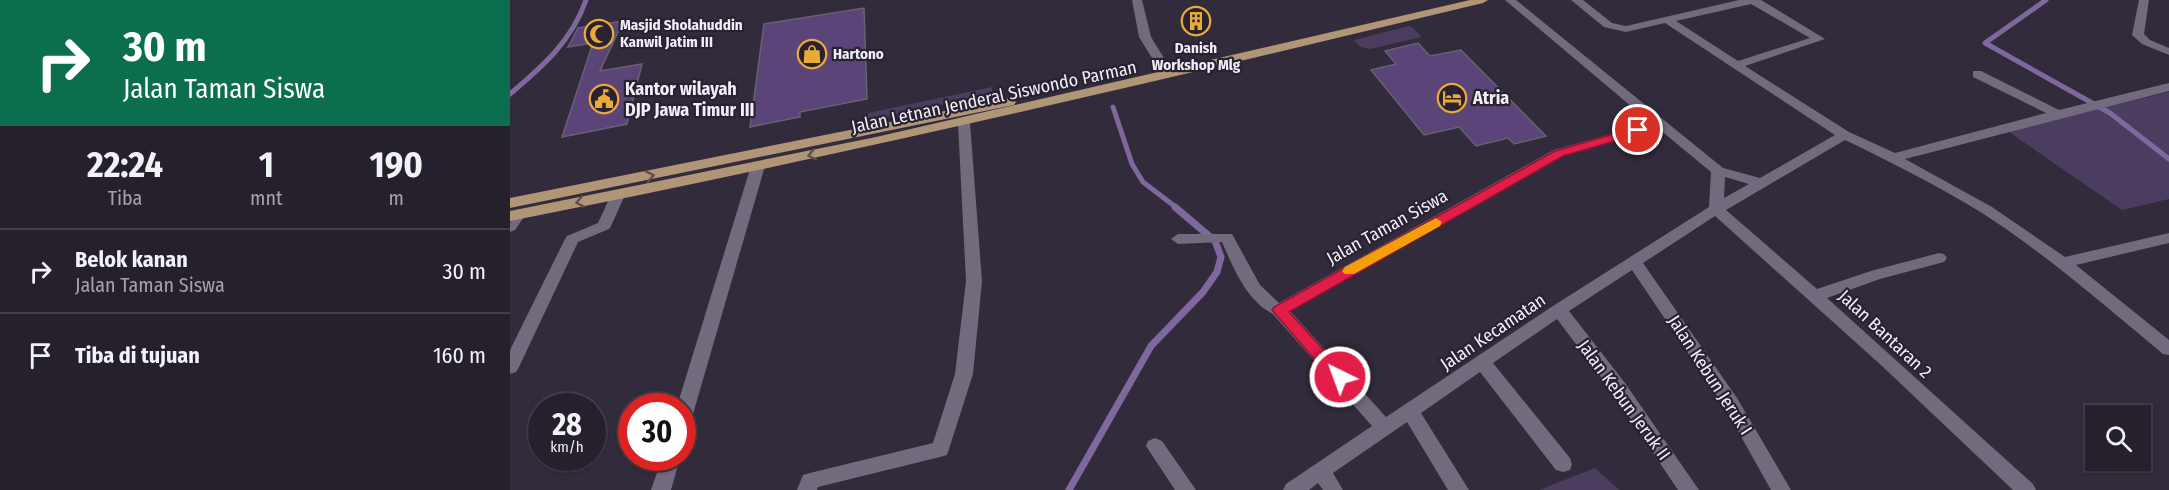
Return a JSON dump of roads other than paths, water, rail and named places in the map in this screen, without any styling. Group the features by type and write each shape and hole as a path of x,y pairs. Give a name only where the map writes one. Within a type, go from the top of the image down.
{"main road":[{"name":"Jalan Letnan Jenderal Siswondo Parman","path":"513,211 618,195 964,123 1321,34 1444,0"},
{"name":"Jalan Letnan Jenderal Siswondo Parman","path":"1321,34 1483,0"},
{"name":"Jalan Letnan Jenderal Siswondo Parman","path":"513,211 1160,69 1214,61"}],"street":[{"path":"1137,0 1145,36 1158,58 1160,69"},
{"path":"1510,0 1718,171 1759,183"},
{"path":"1576,0 1608,25 1626,29 1753,0 1819,39 1736,65"},
{"path":"2144,0 2138,35 2146,42 2169,52"},
{"path":"1667,20 1844,135 1894,158 1987,210 2063,263 2169,349"},
{"path":"1977,74 2055,113"},
{"path":"1894,158 2055,113 2095,106 2169,87"},
{"path":"807,490 810,481 940,449 964,374 974,281 964,123"},
{"name":"Jalan Taman Siswa","path":"1279,310 1559,153 1661,124"},
{"name":"Jalan Kecamatan","path":"1293,490 1559,310 1716,208 1844,135"},
{"path":"690,393 758,166"},
{"path":"1716,208 1718,171"},
{"path":"510,367 572,239 603,227 618,195"},
{"name":"Jalan Bantaran 2","path":"1716,208 2026,490"},
{"path":"510,227 513,211"},
{"path":"1178,239 1202,236 1227,237 1242,270 1266,303 1279,310 1385,428"},
{"path":"2063,263 2169,238"},
{"path":"1815,296 1876,275 1939,258"},
{"name":"Jalan Kebun Jeruk I","path":"1634,262 1731,403 1781,490"},
{"name":"Jalan Kebun Jeruk II","path":"1559,310 1619,388 1689,490"},
{"path":"1482,362 1563,464"},
{"path":"1410,411 1459,490"},
{"path":"1155,446 1186,490"},
{"path":"661,490 667,471"},
{"path":"1322,472 1333,490"}],"waterway":[{"path":"510,94 533,74 564,41 580,15 586,0"},
{"path":"2046,0 1985,43 2110,113 2169,159"},
{"path":"1113,107 1132,164 1143,182 1177,208"},
{"path":"1069,490 1151,346 1203,292 1217,272 1221,257 1215,241 1175,207"}],"place":[{"name":"Danish Workshop Mlg","path":"1196,21"},
{"name":"Masjid Sholahuddin Kanwil Jatim III","path":"599,34"},
{"name":"Hartono","path":"812,54"},
{"name":"Atria","path":"1452,98"},
{"name":"Kantor wilayah DJP Jawa Timur III","path":"604,99"}]}
